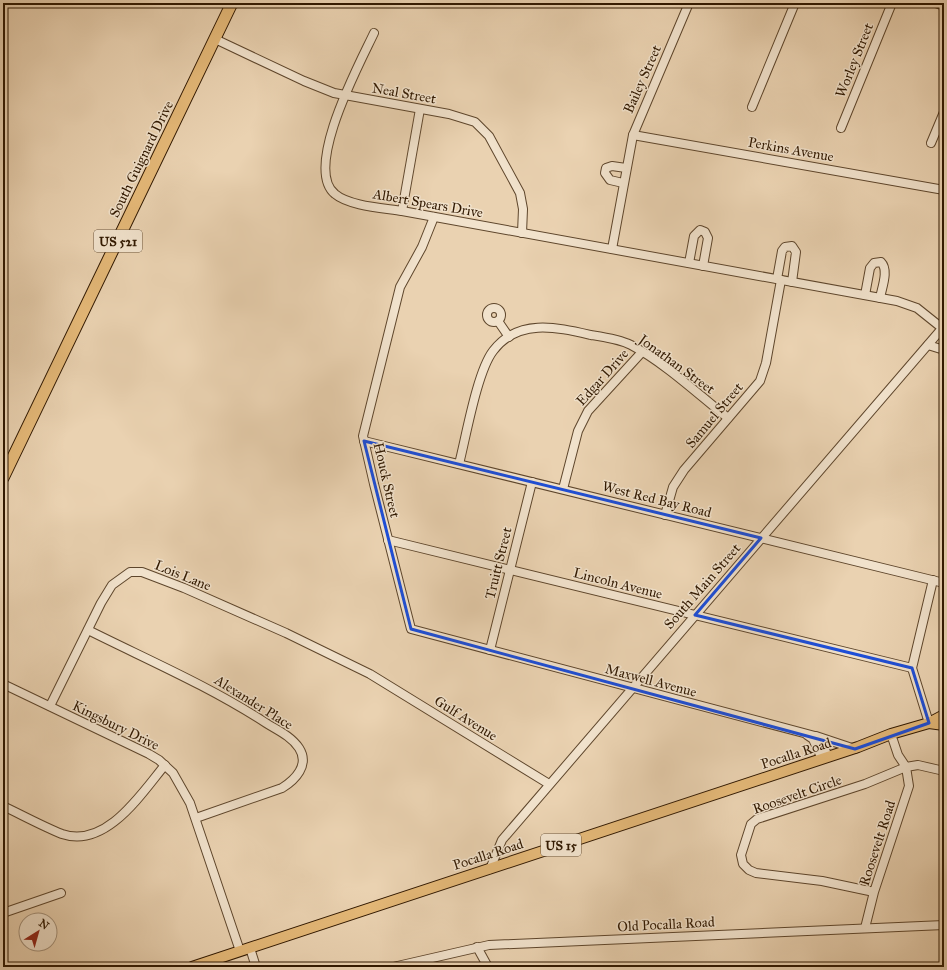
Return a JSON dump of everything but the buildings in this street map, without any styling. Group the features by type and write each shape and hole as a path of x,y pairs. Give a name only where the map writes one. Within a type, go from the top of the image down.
{"highway":[{"name":"South Guignard Drive","path":"3,478 232,3"}],"main road":[{"name":"Pocalla Road","path":"192,967 855,749 891,734 928,723 944,715"},
{"name":"Pocalla Road","path":"928,723 944,725"}],"street":[{"name":"Bailey Street","path":"612,249 633,135 689,3"},
{"path":"752,107 795,3"},
{"name":"Worley Street","path":"841,128 892,3"},
{"path":"936,3 944,6"},
{"name":"Albert Spears Drive","path":"374,33 335,120 327,152 327,176 330,189 339,197 350,201 434,217 880,298 917,308 943,327"},
{"name":"Neal Street","path":"215,39 310,84 345,95 463,117 475,122 486,132 520,193 522,203 522,233"},
{"path":"402,211 420,109"},
{"path":"931,143 944,112"},
{"name":"Perkins Avenue","path":"633,135 944,190"},
{"path":"623,183 610,180 605,173 606,168 609,166 626,168"},
{"name":"Houck Street","path":"434,217 422,247 400,287 364,441 411,629 490,650"},
{"path":"689,263 694,236 700,230 705,232 708,238 703,266"},
{"path":"779,280 782,251 785,247 792,246 796,252 792,282"},
{"path":"865,295 870,268 874,262 881,262 884,265 885,271 880,298"},
{"name":"Samuel Street","path":"665,515 676,482 760,381 764,373 779,280"},
{"path":"498,321 509,337"},
{"name":"Jonathan Street","path":"459,464 485,366 492,352 509,337 536,327 553,326 625,343 642,352 728,418"},
{"name":"South Main Street","path":"490,869 502,840 943,327"},
{"path":"928,345 944,350"},
{"name":"Edgar Drive","path":"562,490 578,431 588,410 642,352"},
{"name":"West Red Bay Road","path":"364,441 944,583"},
{"name":"Truitt Street","path":"490,650 532,482"},
{"name":"Lincoln Avenue","path":"388,540 912,668"},
{"name":"Lois Lane","path":"50,706 112,585 130,572 142,572 184,588 286,633 370,674"},
{"path":"928,723 912,668 933,580"},
{"name":"Alexander Place","path":"88,630 226,698 282,733 300,749 302,759 301,768 296,777 287,785 266,795 196,818"},
{"name":"Maxwell Avenue","path":"490,650 811,735 855,749"},
{"name":"Gulf Avenue","path":"370,674 549,784"},
{"name":"Kingsbury Drive","path":"3,684 149,754 165,765 179,782 196,818 245,950 256,967"},
{"path":"891,734 898,755 906,766 918,765 944,772"},
{"path":"811,735 822,742 825,758"},
{"path":"3,806 62,834 84,835 98,831 117,822 165,765"},
{"name":"Roosevelt Circle","path":"874,892 797,877 751,872 743,864 741,854 742,847 751,824 757,819 865,784 906,766"},
{"name":"Roosevelt Road","path":"865,928 874,892 909,786 906,766"},
{"path":"3,913 61,893"},
{"name":"Old Pocalla Road","path":"392,967 477,947 713,934 944,924"},
{"path":"477,947 488,967"}],"highlighted area":[{"path":"364,441 761,538 695,615 912,668 929,723 855,749 411,629"}]}
